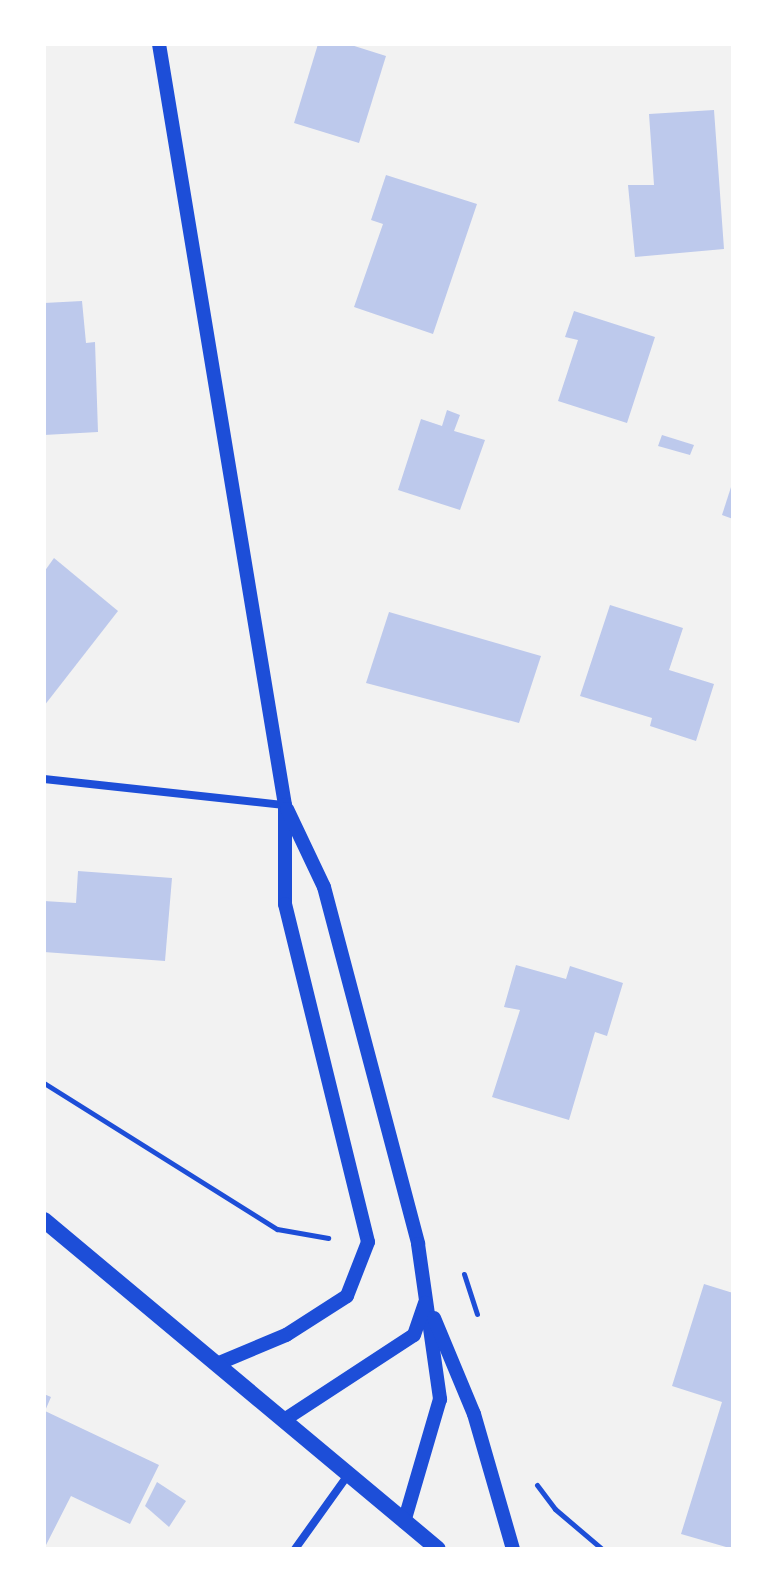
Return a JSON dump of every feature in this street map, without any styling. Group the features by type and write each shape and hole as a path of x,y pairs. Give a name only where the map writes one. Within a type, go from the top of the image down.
{"main road":[{"path":"44,1220 438,1549"}],"street":[{"path":"159,44 285,805 285,904 368,1242 347,1296 286,1335 217,1364"},
{"path":"44,779 285,805"},
{"path":"285,805 324,887 418,1244 440,1399 404,1522"},
{"path":"284,1420 414,1335 427,1299"},
{"path":"427,1299 474,1414 513,1549"},
{"path":"295,1549 348,1475"}],"path":[{"path":"44,1083 277,1229 368,1242"}],"building":[{"path":"318,44 348,44 386,56 359,143 294,123"},
{"path":"714,110 724,249 635,257 628,185 654,185 649,114"},
{"path":"386,175 477,204 433,334 354,307 383,224 371,220"},
{"path":"82,301 86,343 95,342 98,432 44,435 44,303"},
{"path":"574,311 655,337 627,423 558,401 578,340 565,337"},
{"path":"447,410 460,415 454,431 485,440 460,510 398,490 421,419 442,426"},
{"path":"662,435 694,445 690,455 658,446"},
{"path":"733,484 733,519 722,515"},
{"path":"54,558 118,611 44,706 44,572"},
{"path":"610,605 683,628 669,670 714,684 696,741 650,726 652,718 580,696"},
{"path":"389,612 541,656 519,723 366,683"},
{"path":"78,871 172,878 165,961 44,952 44,901 76,903"},
{"path":"516,965 566,979 570,966 623,983 607,1036 595,1032 569,1120 492,1097 520,1010 504,1007"},
{"path":"704,1284 733,1293 733,1549 681,1534 722,1402 672,1386"},
{"path":"44,1394 51,1397 45,1411 159,1465 130,1524 71,1496 44,1549"},
{"path":"157,1482 186,1501 169,1527 145,1506"}]}
